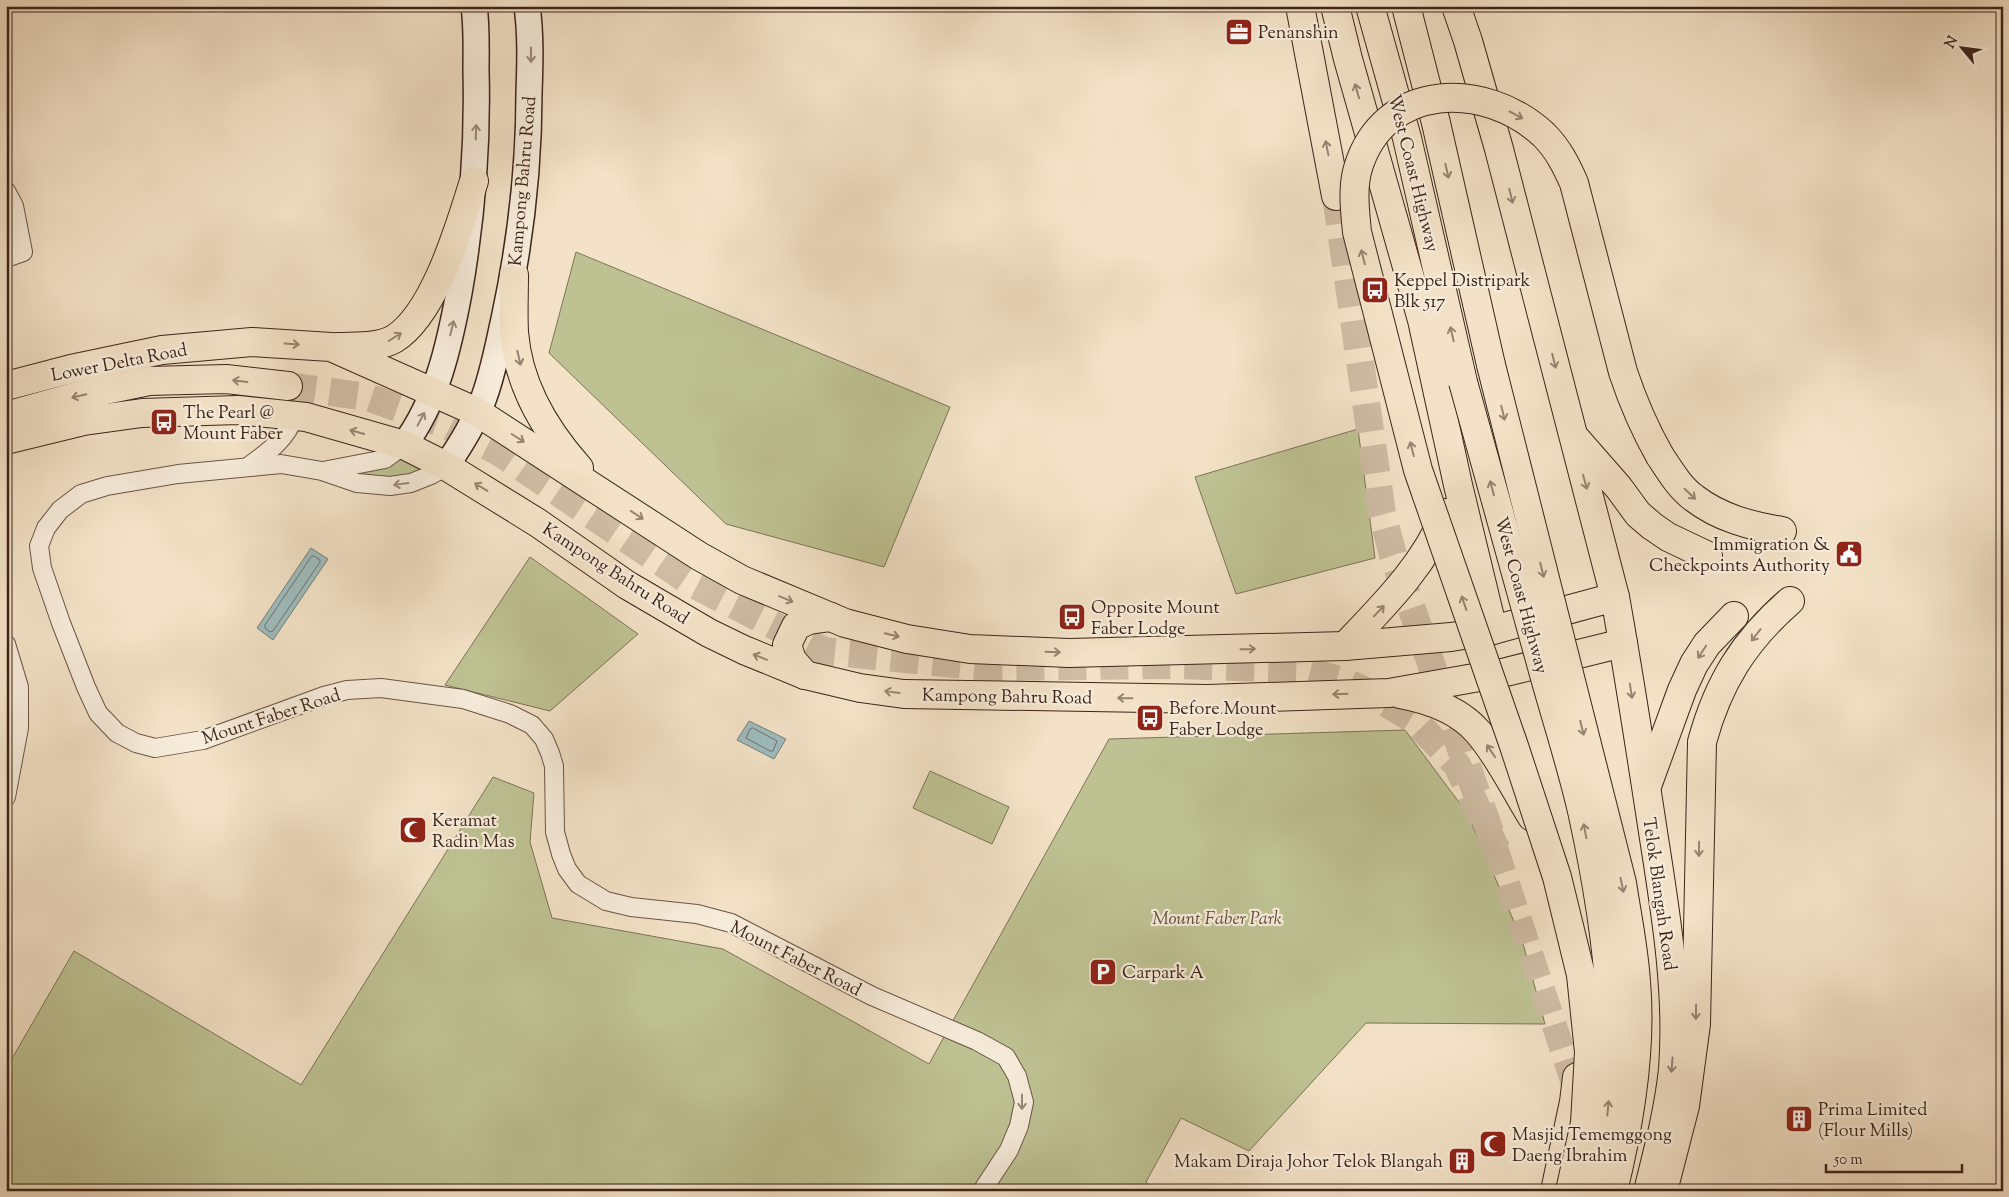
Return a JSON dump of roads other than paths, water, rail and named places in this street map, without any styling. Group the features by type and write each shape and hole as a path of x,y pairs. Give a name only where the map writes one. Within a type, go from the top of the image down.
{"main road":[{"path":"6,440 84,421 142,414 238,410 306,417 404,445 419,423 434,391 454,318 465,261 474,181 477,103 474,6"},
{"name":"Kampong Bahru Road","path":"446,466 462,441 482,402 493,369 514,275 530,130 531,60 527,6"},
{"path":"1300,6 1336,196"},
{"path":"1335,6 1348,59 1422,320 1535,823 1573,971 1579,1022 1578,1063 1574,1102 1555,1191"},
{"name":"West Coast Highway","path":"1370,6 1407,138 1463,382 1582,811 1599,901 1609,968 1611,1052 1606,1126 1593,1191"},
{"name":"West Coast Highway","path":"1406,6 1436,123 1491,365 1622,884 1632,941 1637,984 1634,1073 1630,1107 1613,1191"},
{"name":"Telok Blangah Road","path":"1456,6 1499,149 1615,597 1623,643 1669,948 1674,1031 1673,1069 1654,1187"},
{"path":"1570,1191 1585,1123 1589,1052 1581,975 1557,877 1514,746 1418,470 1357,232 1354,206 1358,170 1365,150 1376,131 1389,118 1425,100 1444,97 1483,102 1505,109 1544,135 1556,148 1574,183 1632,401 1642,424 1660,456 1674,477 1693,498 1730,518 1752,526 1782,532"},
{"path":"331,347 383,343 393,339 408,328 428,298 448,258 474,181"},
{"path":"514,275 514,334 519,362 527,389 541,418 558,443 597,488"},
{"name":"Lower Delta Road","path":"6,386 71,369 162,350 252,342 331,347 434,391"},
{"path":"6,416 81,395 149,381 226,379 288,386"},
{"path":"434,391 477,412 597,488 699,556 742,580 831,618 907,639 970,649 1069,653 1345,646 1451,637 1493,630 1615,597"},
{"path":"1572,435 1619,488 1629,504 1645,520 1668,537 1708,556"},
{"name":"Kampong Bahru Road","path":"404,445 446,466 538,522 627,585 709,633 744,650 805,675 860,688 904,694 1208,699 1389,692 1502,673 1623,643"},
{"path":"1345,646 1391,599 1411,574 1437,532 1458,485"},
{"path":"1654,1187 1684,1106 1696,1024 1702,742 1715,699 1736,660 1760,629 1790,601"},
{"path":"1646,790 1682,690 1694,664 1707,644 1734,616"},
{"path":"805,675 792,660 786,645 796,626 808,620 831,618"},
{"path":"1389,692 1416,697 1457,714 1478,732 1535,823"}],"street":[{"path":"6,191 14,206 23,252 6,258"},
{"path":"249,466 280,440 288,431 294,416"},
{"name":"Mount Faber Road","path":"322,471 385,460 404,445"},
{"name":"Mount Faber Road","path":"446,466 431,475 411,483 390,486 357,483 322,471 281,464 178,474 107,486 82,494 60,510 46,528 39,546 42,568 61,623 98,713 117,733 136,743 155,748 202,740 324,696 347,690 381,688 463,699 503,711 532,725 544,740 554,766 555,832 560,854 567,869 578,884 606,901 631,908 697,914 731,923 872,996 977,1041 1006,1057 1017,1076 1024,1102 1009,1150 982,1191"},
{"path":"6,644 19,687 19,728 6,797"}],"water":[{"path":"311,548 328,559 273,640 257,628"},
{"path":"749,721 786,739 774,759 737,740"}],"tunnel":[{"path":"1336,196 1382,513 1393,555 1496,849"},
{"path":"288,386 367,397 444,424 499,452 693,584 824,651 986,667 1173,665 1298,669 1343,681 1370,693 1414,720 1457,765 1496,849"},
{"path":"1496,849 1579,1100"}],"place":[{"name":"Penanshin","path":"1239,32"},
{"name":"Keppel Distripark Blk 517","path":"1375,290"},
{"name":"The Pearl @ Mount Faber","path":"164,422"},
{"name":"Immigration & Checkpoints Authority","path":"1849,554"},
{"name":"Opposite Mount Faber Lodge","path":"1072,617"},
{"name":"Before Mount Faber Lodge","path":"1150,718"},
{"name":"Keramat Radin Mas","path":"413,830"},
{"name":"Carpark A","path":"1103,972"},
{"name":"Prima Limited (Flour Mills)","path":"1799,1119"},
{"name":"Masjid Tememggong Daeng Ibrahim","path":"1493,1144"},
{"name":"Makam Diraja Johor Telok Blangah","path":"1462,1161"}],"park label":[{"name":"Mount Faber Park","path":"1217,918"}]}
